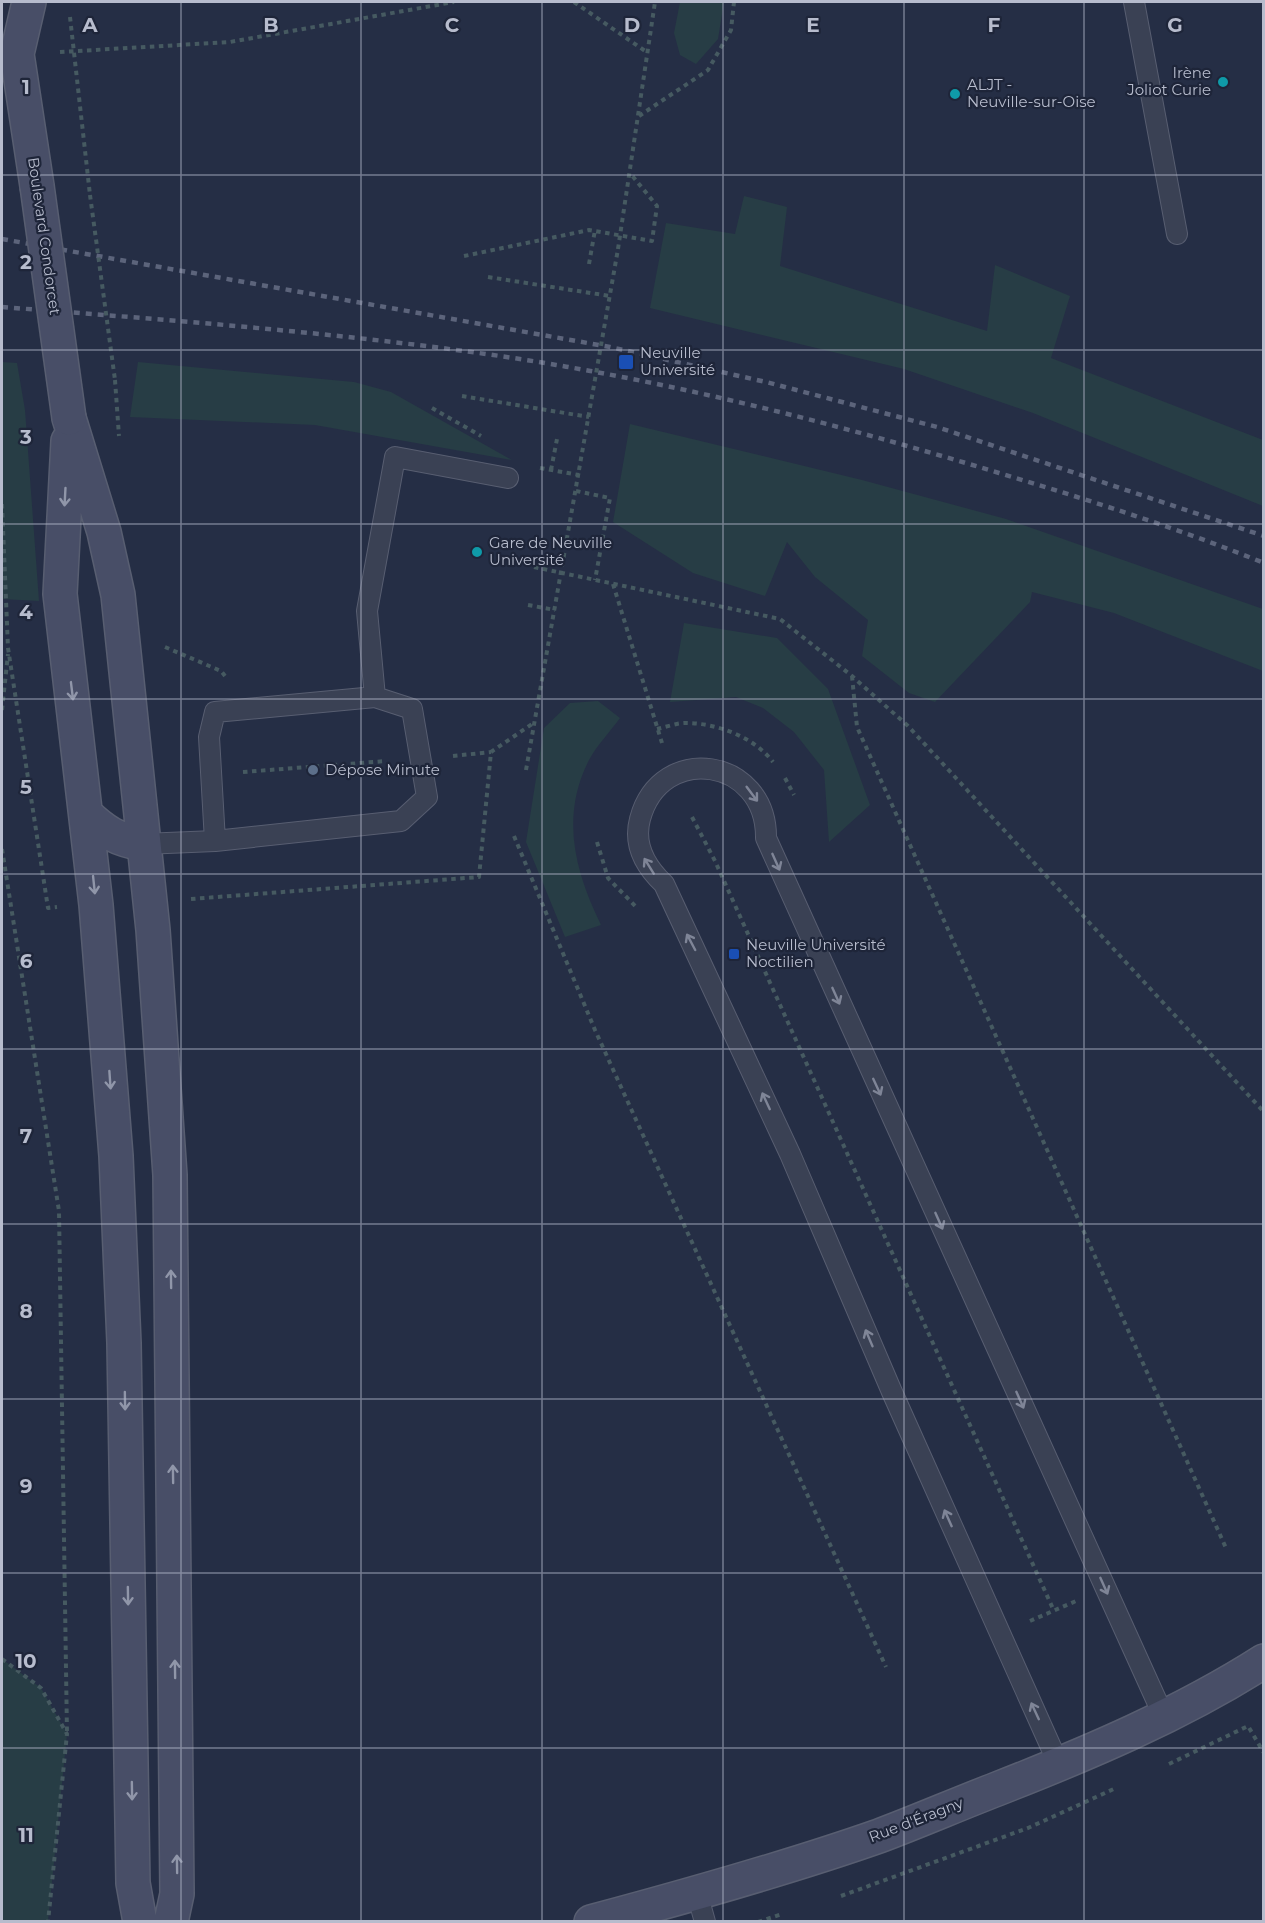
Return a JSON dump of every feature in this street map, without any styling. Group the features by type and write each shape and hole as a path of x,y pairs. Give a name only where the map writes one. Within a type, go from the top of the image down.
{"main road":[{"name":"Boulevard Condorcet","path":"29,2 9,46 37,186 69,418"},
{"path":"69,418 104,532 118,595 153,930 171,1175 177,1893 171,1922"},
{"path":"69,418 60,594 86,814 116,1156 124,1354 133,1883 140,1922"},
{"path":"86,814 102,830 121,840 143,844"},
{"name":"Rue d'Éragny","path":"591,1922 701,1907 1059,1765 1164,1717 1227,1684 1263,1661"},
{"name":"Rue d'Éragny","path":"1227,1684 1263,1676"}],"lane":[{"path":"1134,2 1176,234"},
{"path":"375,697 367,611 395,457 508,478"},
{"path":"143,844 215,841 401,821 427,797 412,709 375,697 215,712 209,738 215,841"},
{"path":"1059,1765 892,1392 790,1154 664,884 651,871 644,858 639,841 639,825 644,804 654,790 675,774 701,768 721,771 741,781 758,802 766,828 766,838 847,1023 1164,1717"}],"path":[{"path":"54,53 230,42 454,2"},
{"path":"574,2 648,53"},
{"path":"526,770 621,235 655,2"},
{"path":"639,116 708,70 731,30 734,2"},
{"path":"70,10 90,195 114,380"},
{"path":"464,256 595,230 652,241 657,206 630,173"},
{"path":"589,264 595,230"},
{"path":"488,277 610,296"},
{"path":"462,396 589,417"},
{"path":"551,470 557,439"},
{"path":"537,468 579,473"},
{"path":"576,491 610,498 595,580"},
{"path":"2,504 3,607 48,908 67,907"},
{"path":"534,567 780,619 852,676 908,726 1263,1112"},
{"path":"613,584 663,744"},
{"path":"528,605 555,610"},
{"path":"122,630 221,671 254,708"},
{"path":"2,710 8,648"},
{"path":"852,676 857,726 1226,1548"},
{"path":"210,777 491,752"},
{"path":"692,817 716,861 1054,1611"},
{"path":"514,836 595,1030 886,1667"},
{"path":"2,849 58,1211 67,1734 48,1922"},
{"path":"1023,1625 1082,1599"},
{"path":"2,1659 41,1688 67,1734"},
{"path":"1248,1726 1263,1754"}],"shaded area":[{"path":"680,2 724,2 718,39 696,64 680,55 674,33"},
{"path":"744,196 787,207 780,266 987,331 995,265 1070,296 1051,358 1263,440 1263,506 1033,413 904,369 650,308 666,223 735,234"},
{"path":"2,362 17,363 25,410 39,601 2,599"},
{"path":"138,362 354,382 391,392 512,460 315,425 130,417"},
{"path":"630,424 862,480 1006,519 1263,609 1263,671 1114,613 1032,592 1030,602 935,702 909,693 862,656 868,620 815,577 787,542 765,596 693,573 613,522"},
{"path":"684,623 777,638 828,689 870,805 829,842 824,770 794,732 763,708 736,697 670,702"},
{"path":"598,701 620,718 589,760 580,781 573,823 578,864 601,925 565,937 526,842 544,728 570,703"},
{"path":"2,1659 41,1688 67,1734 48,1921 2,1921"}],"railway":[{"path":"2,239 610,347 766,382 937,427 1264,536"},
{"path":"2,307 251,327 376,340 500,356 626,378 751,405 876,437 1133,515 1264,563"}],"place":[{"name":"Irène Joliot Curie","path":"1223,82"},
{"name":"ALJT - Neuville-sur-Oise","path":"955,94"},
{"name":"Neuville Université","path":"626,362"},
{"name":"Gare de Neuville Université","path":"477,552"},
{"name":"Dépose Minute","path":"313,770"},
{"name":"Neuville Université Noctilien","path":"734,954"}]}
